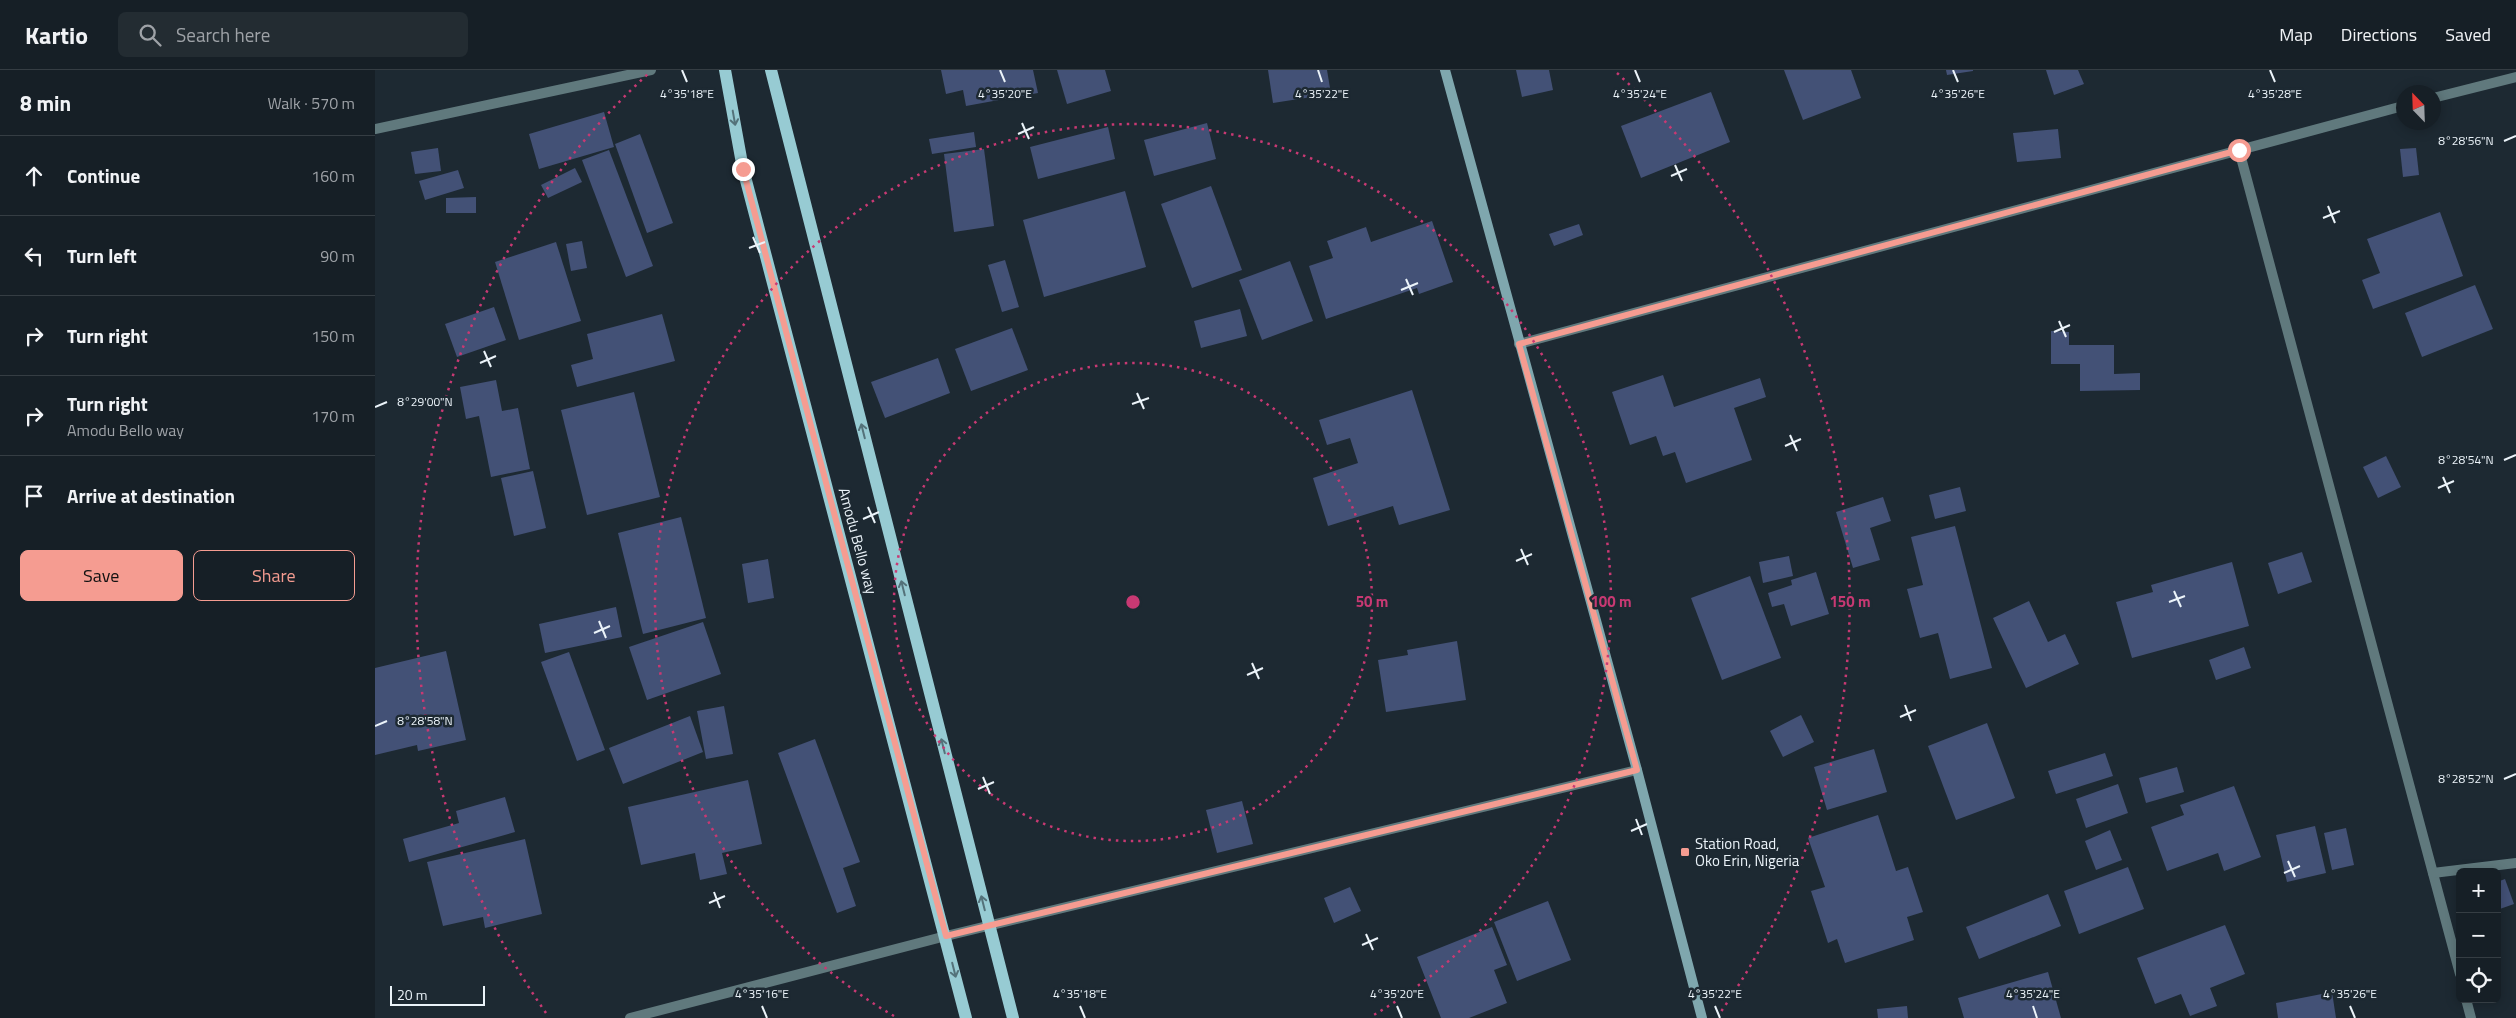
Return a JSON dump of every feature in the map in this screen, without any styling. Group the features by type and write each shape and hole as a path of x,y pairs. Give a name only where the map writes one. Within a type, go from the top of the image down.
{"main road":[{"name":"Amodu Bello way","path":"725,70 743,169 966,1018"},
{"name":"Amodu Bello way","path":"771,70 1013,1018"}],"street":[{"path":"375,129 651,70"},
{"path":"1445,70 1637,770 1702,1018"},
{"path":"2441,96 2516,76"},
{"path":"1519,344 2396,108"},
{"path":"2239,150 2456,959"},
{"path":"630,1018 946,936 1637,770"},
{"path":"2433,874 2516,863"},
{"path":"2467,1003 2471,1018"}],"building":[{"path":"941,70 1033,70 1038,93 966,106 963,90 946,94"},
{"path":"1057,70 1105,70 1111,91 1067,104"},
{"path":"1268,70 1327,70 1331,94 1273,103"},
{"path":"1516,70 1549,70 1553,90 1522,97"},
{"path":"1784,70 1851,70 1861,98 1803,120"},
{"path":"1946,70 1973,70 1973,71 1947,75"},
{"path":"2046,70 2078,70 2084,84 2054,95"},
{"path":"1711,92 1730,142 1641,178 1621,126"},
{"path":"604,112 614,147 539,169 529,134"},
{"path":"1207,123 1216,159 1154,176 1144,140"},
{"path":"1108,127 1115,159 1038,179 1030,147"},
{"path":"2058,129 2061,158 2017,162 2013,133"},
{"path":"974,132 976,147 932,154 929,139"},
{"path":"640,134 673,223 647,233 615,144"},
{"path":"438,148 441,171 415,174 411,152"},
{"path":"2416,148 2419,175 2403,177 2400,149"},
{"path":"984,149 994,226 954,232 944,154"},
{"path":"609,150 653,266 626,277 582,160"},
{"path":"575,168 582,182 548,198 541,185"},
{"path":"458,170 464,188 425,200 419,181"},
{"path":"1211,186 1242,270 1192,288 1161,204"},
{"path":"1125,191 1146,267 1044,297 1023,220"},
{"path":"476,197 476,213 446,213 446,198"},
{"path":"2440,212 2463,276 2373,309 2362,280 2380,273 2367,239"},
{"path":"1432,221 1453,282 1419,294 1417,288 1326,319 1309,266 1333,258 1327,241 1366,227 1371,242"},
{"path":"1579,224 1583,235 1554,246 1549,234"},
{"path":"582,241 587,268 571,271 566,244"},
{"path":"556,242 581,321 519,340 495,262"},
{"path":"1005,260 1019,307 1002,312 988,265"},
{"path":"1290,261 1313,321 1262,340 1239,280"},
{"path":"2475,285 2493,329 2422,357 2405,313"},
{"path":"494,307 506,340 457,357 445,324"},
{"path":"1240,309 1247,336 1201,348 1194,321"},
{"path":"662,314 675,361 577,387 571,365 593,359 587,334"},
{"path":"1012,328 1028,370 971,391 955,349"},
{"path":"2051,331 2069,332 2069,345 2114,345 2114,374 2140,373 2140,390 2080,391 2080,364 2051,364"},
{"path":"938,358 950,393 885,418 871,382"},
{"path":"1663,375 1674,407 1760,378 1766,397 1734,408 1752,460 1686,483 1675,452 1663,456 1656,436 1630,445 1612,392"},
{"path":"496,380 502,411 518,408 530,469 491,477 479,416 466,419 460,387"},
{"path":"1412,390 1450,510 1399,525 1393,506 1328,526 1313,478 1358,463 1350,438 1327,445 1319,420"},
{"path":"634,392 660,497 587,515 561,410"},
{"path":"2386,456 2401,487 2378,498 2363,467"},
{"path":"533,471 546,528 514,536 501,478"},
{"path":"1960,487 1966,511 1935,519 1929,495"},
{"path":"1883,497 1891,521 1870,528 1880,560 1853,568 1836,512"},
{"path":"681,517 706,618 643,634 618,533"},
{"path":"1955,526 1992,668 1950,679 1938,633 1920,638 1907,589 1923,585 1911,537"},
{"path":"2302,552 2312,582 2278,594 2268,563"},
{"path":"1789,556 1793,576 1763,583 1759,562"},
{"path":"768,559 774,598 748,603 742,564"},
{"path":"2232,562 2249,626 2132,658 2116,602 2153,592 2151,585"},
{"path":"1816,572 1829,614 1791,626 1784,604 1772,607 1768,593 1792,585 1791,580"},
{"path":"1750,576 1781,658 1722,680 1691,598"},
{"path":"2029,601 2048,642 2065,634 2079,664 2026,688 1993,618"},
{"path":"616,607 622,637 545,653 539,624"},
{"path":"703,622 721,674 647,700 629,647"},
{"path":"1457,641 1466,700 1386,712 1378,660 1408,655 1407,650"},
{"path":"2244,647 2251,668 2216,680 2209,660"},
{"path":"446,651 466,740 418,751 417,745 375,755 375,668"},
{"path":"569,652 605,750 577,761 541,662"},
{"path":"724,706 733,754 706,759 697,711"},
{"path":"1801,715 1814,742 1783,757 1770,731"},
{"path":"690,716 703,752 623,784 609,748"},
{"path":"1987,723 2015,798 1956,820 1928,746"},
{"path":"815,739 860,862 843,868 856,906 837,913 778,753"},
{"path":"1874,749 1887,792 1827,810 1814,767"},
{"path":"2105,753 2113,776 2056,794 2048,771"},
{"path":"2177,767 2184,792 2146,803 2139,778"},
{"path":"748,780 762,844 722,853 727,874 700,880 695,853 641,865 628,807"},
{"path":"2118,784 2128,813 2086,828 2076,799"},
{"path":"2234,786 2261,857 2224,871 2218,853 2167,871 2151,827 2184,815 2180,805"},
{"path":"505,797 515,832 409,862 403,839 459,823 456,811"},
{"path":"1242,801 1253,844 1217,853 1206,810"},
{"path":"1878,815 1896,871 1908,867 1923,912 1907,917 1914,940 1845,963 1837,939 1828,943 1811,891 1825,887 1808,838"},
{"path":"2315,826 2326,873 2287,882 2276,835"},
{"path":"2346,828 2354,865 2332,870 2324,833"},
{"path":"2110,830 2122,860 2096,870 2085,841"},
{"path":"525,839 542,914 485,928 483,917 443,926 427,862"},
{"path":"2128,867 2144,909 2079,934 2064,891"},
{"path":"2505,879 2514,904 2501,909 2501,880"},
{"path":"1350,887 1361,911 1334,923 1324,898"},
{"path":"2048,894 2061,926 1979,959 1966,927"},
{"path":"1548,901 1571,960 1517,981 1494,922"},
{"path":"2225,925 2245,974 2210,988 2217,1006 2190,1016 2181,994 2155,1004 2137,958"},
{"path":"1492,927 1507,965 1494,970 1507,1003 1469,1018 1441,1018 1417,957"},
{"path":"2048,972 2061,1018 1964,1018 1958,998"},
{"path":"2332,992 2336,1018 2278,1018 2276,1003"},
{"path":"1907,1006 1908,1018 1878,1018 1877,1009"}],"place":[{"name":"Station Road, Oko Erin, Nigeria","path":"1685,852"}],"route":[{"path":"743,169 946,936 1637,770 1519,344 2239,150"}]}
